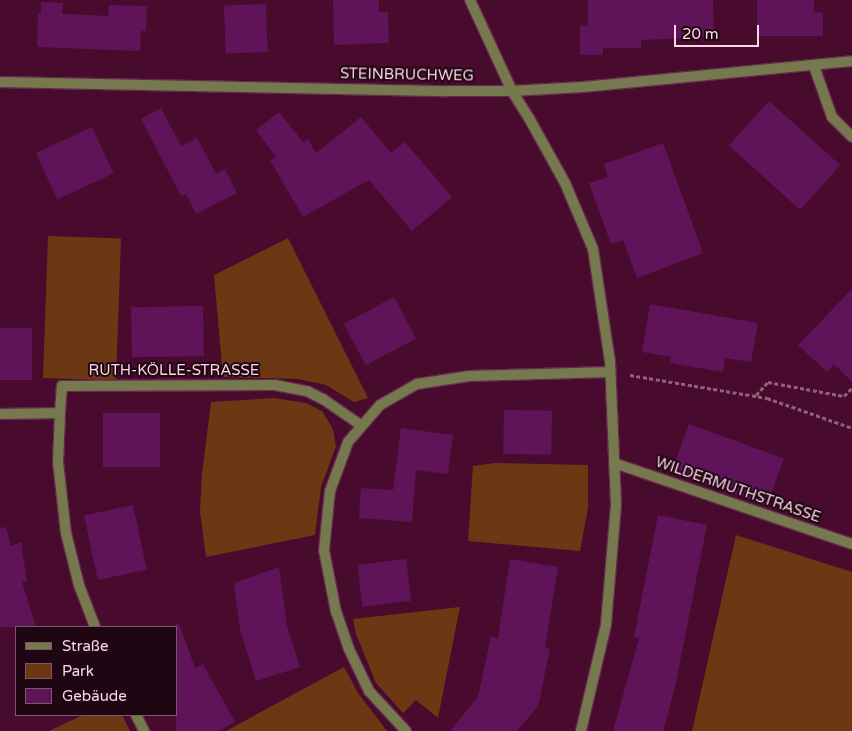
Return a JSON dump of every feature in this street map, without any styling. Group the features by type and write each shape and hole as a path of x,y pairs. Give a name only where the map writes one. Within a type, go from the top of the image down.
{"street":[{"path":"470,0 512,90 565,183 593,249 610,372 616,505 606,625 581,731"},
{"name":"STEINBRUCHWEG","path":"0,82 437,91 512,90 583,87 852,61"},
{"path":"814,66 832,117 852,137"},
{"path":"406,731 369,692 349,649 336,612 324,550 330,491 348,442 380,406 417,384 469,376 610,372"},
{"name":"RUTH-KÖLLE-STRASSE","path":"60,413 62,386 275,385 307,391 323,398 362,426"},
{"path":"0,414 60,413 58,462 66,533 79,585 95,626"},
{"name":"WILDERMUTHSTRASSE","path":"614,464 852,544"},
{"path":"136,716 144,731"}],"path":[{"path":"610,372 756,396 852,428"},
{"path":"756,396 768,382 844,396 852,388"}],"green space":[{"path":"48,236 121,239 116,380 43,378"},
{"path":"288,238 368,398 354,402 326,385 298,379 223,377 214,275"},
{"path":"274,398 306,403 322,411 333,429 336,446 321,487 315,535 206,557 200,512 202,474 211,402"},
{"path":"495,463 588,465 588,508 580,551 468,541 473,466"},
{"path":"736,535 852,572 852,731 692,731"},
{"path":"460,607 438,718 416,700 403,713 376,683 356,634 353,619"},
{"path":"344,667 358,693 387,731 226,731"},
{"path":"81,716 122,716 130,731 49,731"}],"building":[{"path":"333,0 379,0 379,12 388,12 389,43 334,45"},
{"path":"588,0 713,0 714,37 641,40 641,48 603,48 603,55 580,55 580,26 588,26"},
{"path":"757,0 814,0 814,12 823,13 823,36 757,36"},
{"path":"41,2 63,3 62,14 108,16 109,5 147,6 146,31 141,31 140,51 37,47 38,13 41,14"},
{"path":"266,4 268,52 226,53 224,5"},
{"path":"769,101 840,165 800,210 729,146"},
{"path":"161,108 181,146 197,138 216,174 225,169 237,193 196,214 186,194 181,196 141,119"},
{"path":"279,112 303,142 308,139 316,153 361,117 391,153 405,142 452,197 412,231 369,180 303,217 270,160 276,157 256,130"},
{"path":"92,127 114,173 57,199 36,153"},
{"path":"663,143 703,253 637,278 623,240 611,244 589,183 608,177 604,164"},
{"path":"852,289 852,382 834,364 827,372 798,345"},
{"path":"394,297 416,338 366,365 344,324"},
{"path":"650,304 758,323 751,362 725,358 723,372 670,363 671,357 642,352"},
{"path":"203,306 204,356 132,357 131,307"},
{"path":"0,328 32,328 32,380 0,380"},
{"path":"504,410 552,411 551,455 503,454"},
{"path":"103,413 160,413 160,467 103,467"},
{"path":"689,424 784,459 767,506 672,471"},
{"path":"401,428 453,435 448,474 416,470 412,522 359,518 361,488 393,490"},
{"path":"133,505 147,570 98,580 84,515"},
{"path":"658,515 707,525 675,687 663,731 613,731 639,638 634,637"},
{"path":"6,527 11,546 21,542 27,581 22,582 36,626 0,627 0,528"},
{"path":"406,559 411,601 362,607 357,565"},
{"path":"510,559 558,567 545,648 550,649 538,706 517,731 450,731 478,697 491,636 498,638"},
{"path":"279,567 287,626 300,667 256,681 240,629 234,583"},
{"path":"179,623 195,668 203,664 235,722 219,731 176,731 176,716 178,716 178,626 176,624"}]}
